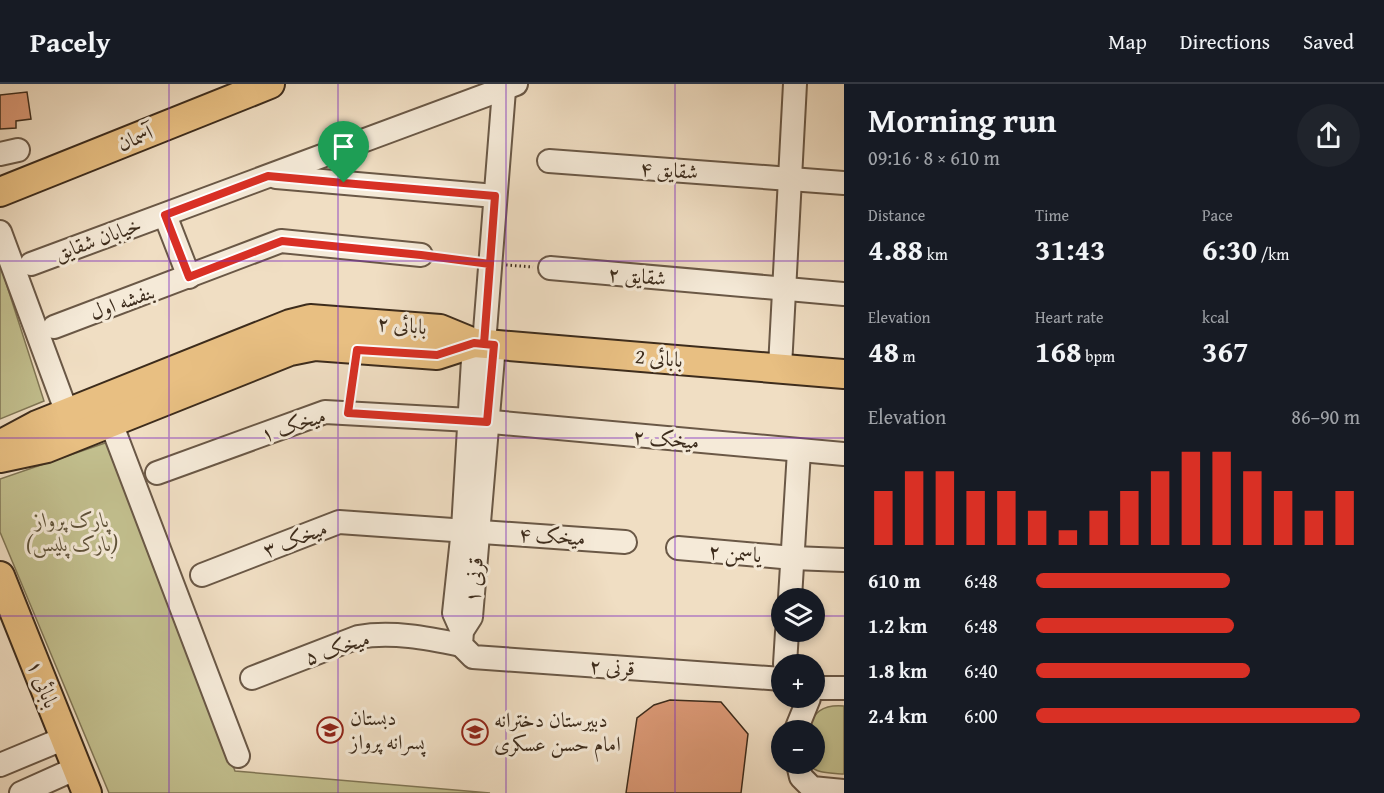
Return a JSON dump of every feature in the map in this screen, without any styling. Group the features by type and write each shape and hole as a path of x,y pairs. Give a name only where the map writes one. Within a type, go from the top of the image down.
{"main road":[{"name":"آسمان","path":"0,192 270,84"},
{"name":"بابائی ۲","path":"0,445 37,425 290,324 310,319 440,328 484,344"},
{"name":"بابائی ۲","path":"0,458 46,448 290,351 315,346 437,355 484,344"},
{"name":"بابائی 2","path":"484,344 844,374"},
{"name":"بابائی ۱","path":"0,576 82,781"}],"street":[{"path":"780,368 795,84"},
{"name":"خیابان شقایق","path":"31,264 510,87"},
{"name":"قرنی ۱","path":"461,638 454,613 471,530 495,196 510,87"},
{"name":"شقایق ۴","path":"549,161 844,183"},
{"path":"268,176 495,196"},
{"path":"165,215 189,277"},
{"path":"0,232 67,413"},
{"name":"بنفشه اول","path":"54,327 282,241 421,255"},
{"name":"شقایق ۲","path":"550,268 844,294"},
{"name":"میخک ۱","path":"158,473 325,412 478,421"},
{"name":"میخک ۲","path":"478,421 844,454"},
{"path":"111,423 238,756"},
{"path":"790,588 799,451"},
{"name":"میخک ۳","path":"202,575 339,522 471,530"},
{"name":"میخک ۴","path":"471,530 625,542"},
{"name":"یاسمن ۲","path":"678,549 844,560"},
{"name":"میخک ۵","path":"252,678 358,637 375,634 461,638"},
{"name":"قرنی ۲","path":"461,638 473,657 771,679"},
{"path":"825,689 844,688"},
{"path":"0,765 65,738"},
{"path":"800,774 808,791 844,791"},
{"path":"21,793 82,781"}],"path":[{"path":"421,255 490,264 550,268"},
{"path":"348,413 357,350"}],"green space":[{"path":"0,264 44,401 0,419"},
{"name":"پارک پرواز (پارک پلیس)","path":"108,442 235,771 490,793 109,793 0,532 0,479"},
{"path":"844,706 844,774 825,772 825,720 811,720 824,708"}],"building":[{"path":"27,92 31,119 16,121 16,128 0,129 0,95"},
{"path":"670,700 721,702 748,734 741,793 626,793 637,718 654,705"}],"place":[{"name":"دبستان پسرانه پرواز","path":"330,730"},
{"name":"دبیرستان دخترانه امام حسن عسکری","path":"475,732"}],"route":[{"path":"344,183 268,176 165,215 189,277 282,241 490,264 484,344 494,345 487,422 348,413 357,350 437,355 474,343 484,344 490,264 495,196 344,183"}]}
